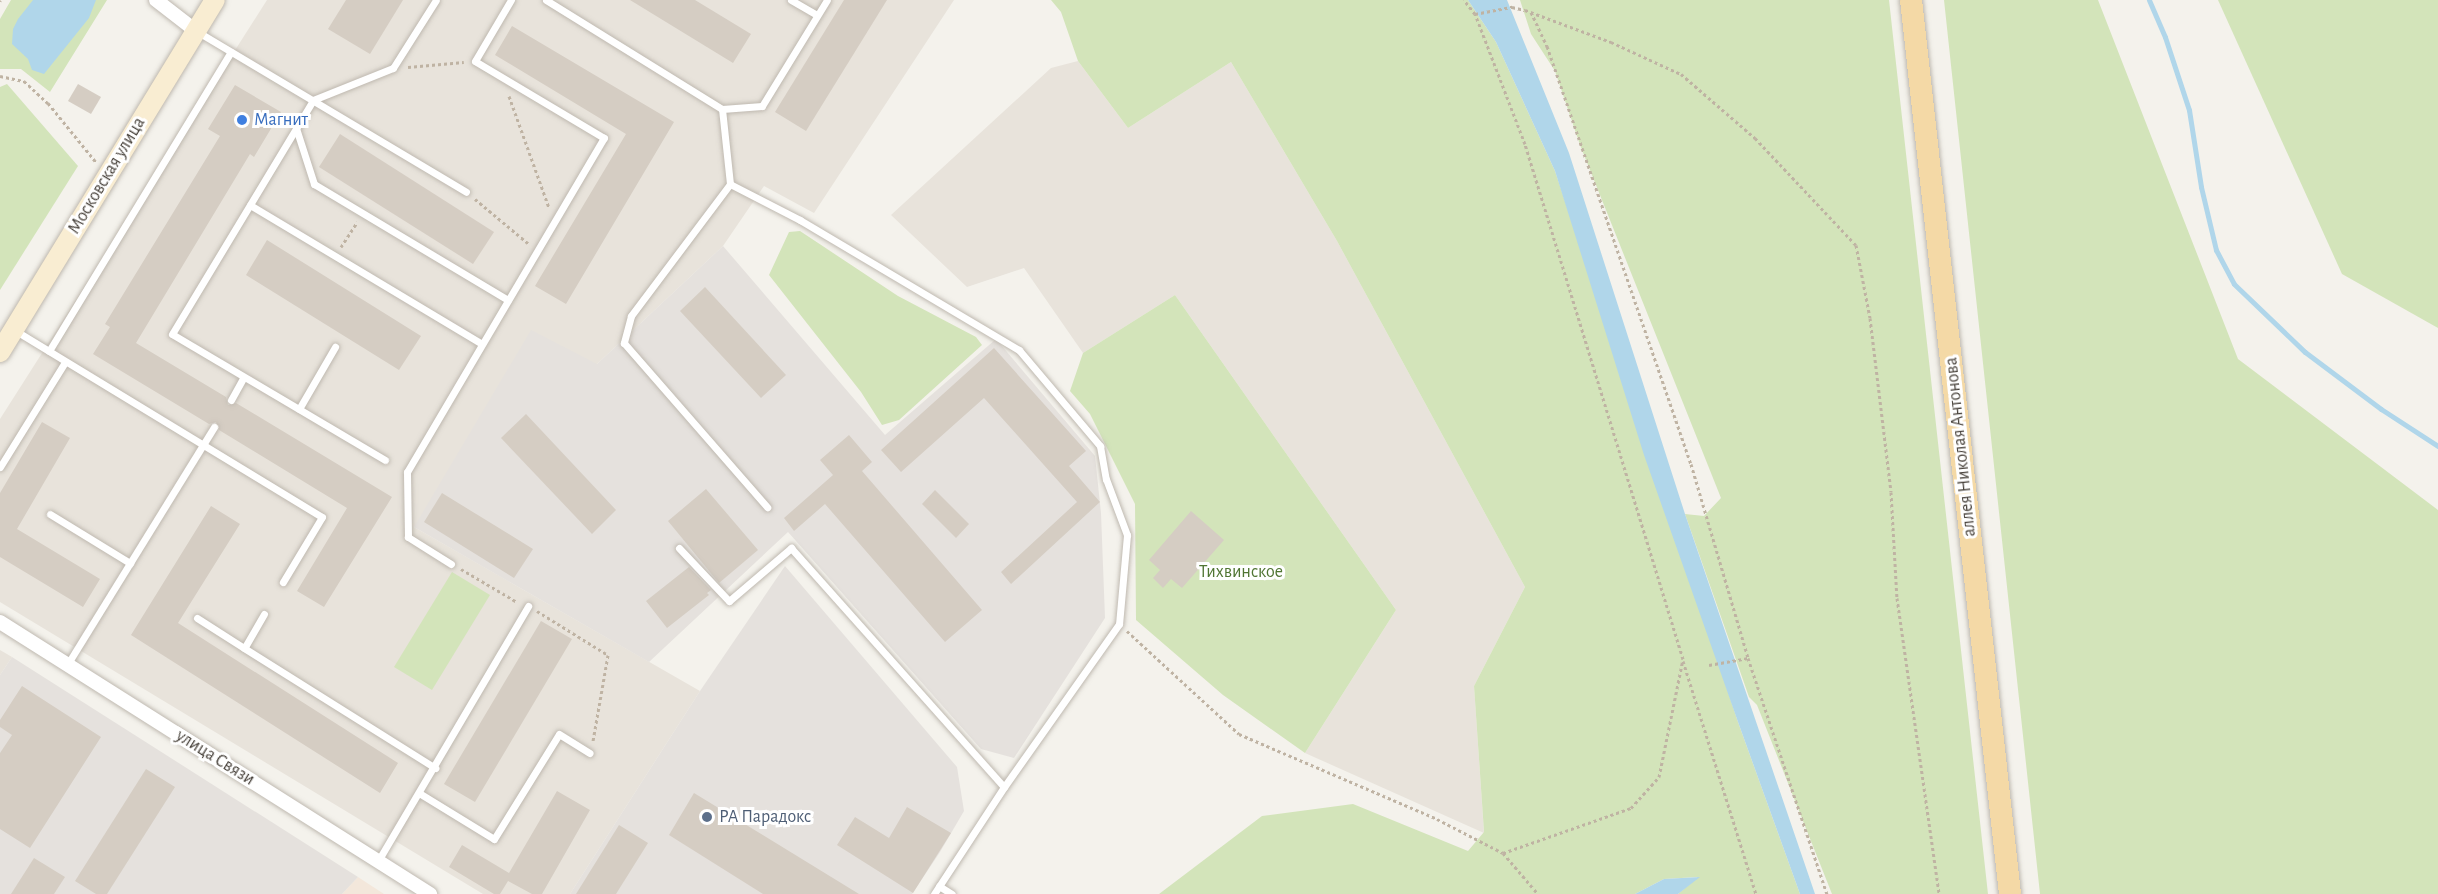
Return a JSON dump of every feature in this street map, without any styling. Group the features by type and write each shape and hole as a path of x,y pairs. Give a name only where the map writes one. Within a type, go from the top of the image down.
{"main road":[{"name":"Московская улица","path":"0,352 214,0"},
{"name":"аллея Николая Антонова","path":"1911,0 2010,894"}],"street":[{"path":"156,0 196,31"},
{"name":"улица Связи","path":"0,622 429,894"}],"lane":[{"path":"385,460 172,334 313,100 393,68 436,0"},
{"path":"451,564 408,537 407,472 604,138 475,61 512,0"},
{"path":"546,0 722,109 762,106 827,0"},
{"path":"791,0 817,15"},
{"path":"196,31 466,192"},
{"path":"49,351 231,52"},
{"path":"722,109 730,184 631,316 624,343 767,507"},
{"path":"296,128 314,184 508,300"},
{"path":"730,184 800,220 1019,350 1100,446 1106,479 1127,535 1119,624 1004,787 934,894"},
{"path":"250,206 482,344"},
{"path":"14,330 322,517 283,582"},
{"path":"299,409 335,347"},
{"path":"0,467 65,362"},
{"path":"231,400 244,377"},
{"path":"67,665 214,427"},
{"path":"400,468 407,472"},
{"path":"50,514 130,563"},
{"path":"679,548 729,601 791,548 1004,787"},
{"path":"378,861 435,768 528,606"},
{"path":"244,648 264,614"},
{"path":"197,618 435,768"},
{"path":"419,793 494,839 559,734 591,753"},
{"path":"939,886 952,894"}],"path":[{"path":"1464,0 1475,14 1526,144 1756,894"},
{"path":"1475,14 1512,7 1531,12 1611,42 1681,74 1755,138 1856,245 1870,318 1891,492 1897,598 1939,894"},
{"path":"1531,12 1547,46 1691,464 1748,658 1827,894"},
{"path":"393,68 475,61"},
{"path":"0,76 24,81 48,104 94,160 110,171"},
{"path":"503,77 554,222"},
{"path":"466,192 537,251"},
{"path":"336,257 362,213"},
{"path":"451,564 509,598 528,606 608,655 591,753"},
{"path":"1119,624 1239,734 1437,819 1503,854 1538,894"},
{"path":"1709,665 1748,658"},
{"path":"1503,854 1631,808 1659,777 1683,659"}],"shaded area":[{"path":"267,0 954,0 814,213 764,186 723,246 597,364 414,527 700,691 570,894 483,894 0,602 0,419"},
{"path":"1078,61 1128,128 1231,62 1337,241 1525,587 1474,686 1484,833 1305,753 1396,610 1175,295 1083,353 1024,268 967,287 891,215 1051,68"},
{"path":"723,246 885,435 996,339 1095,456 1101,513 1105,618 1014,758 981,749 788,532 649,662 414,527 531,330 597,364"},
{"path":"785,566 957,767 964,811 940,852 912,894 570,894 700,691"},
{"path":"0,650 12,657 0,675"},
{"path":"12,657 358,877 342,894 0,894 0,675"},
{"path":"358,877 384,894 342,894"}],"green space":[{"path":"11,0 107,0 50,92 21,69 0,69 0,19"},
{"path":"1051,0 1468,0 1496,42 1555,171 1738,722 1800,894 1678,894 1698,877 1664,879 1635,894 1159,894 1262,816 1353,804 1468,851 1484,832 1474,686 1525,587 1337,241 1231,62 1128,128 1078,61 1061,12"},
{"path":"1520,0 1889,0 1988,894 1832,894 1757,705 1749,697 1685,514 1704,516 1721,498 1580,145 1555,71 1531,34"},
{"path":"1944,0 2098,0 2238,359 2438,510 2438,894 2040,894"},
{"path":"2218,0 2438,0 2438,328 2342,274"},
{"path":"7,84 78,166 0,290 0,87"},
{"path":"800,231 898,296 976,337 982,345 899,420 882,425 861,392 769,275 789,232"},
{"name":"Тихвинское","path":"1175,295 1396,610 1305,753 1223,695 1136,620 1135,504 1090,414 1070,391 1083,353"},
{"path":"452,572 490,595 432,690 394,667"}],"water":[{"path":"33,0 96,0 89,18 44,74 32,70 28,59 12,44 13,29"},
{"path":"1468,0 1507,0 1569,153 1685,514 1815,894 1800,894 1738,722 1644,455 1555,171 1496,42"},
{"path":"1700,877 1678,894 1635,894 1664,879"}],"building":[{"path":"346,0 403,0 370,54 328,29"},
{"path":"630,0 695,0 751,34 733,63"},
{"path":"844,0 887,0 806,131 775,112"},
{"path":"512,26 674,122 566,304 535,286 626,134 495,55"},
{"path":"78,84 101,97 91,114 68,101"},
{"path":"235,85 281,112 254,157 250,154 136,343 226,397 228,405 236,403 392,497 324,607 297,591 347,508 219,430 216,422 209,424 93,354 110,327 105,324 220,136 208,129"},
{"path":"340,134 494,232 473,264 319,167"},
{"path":"267,240 421,336 399,370 246,275"},
{"path":"705,287 786,375 761,398 680,311"},
{"path":"994,348 1086,451 1069,466 1100,502 1011,584 1001,572 1077,502 984,398 901,472 881,450"},
{"path":"526,414 616,510 592,534 501,438"},
{"path":"42,422 70,438 17,529 100,579 83,607 0,557 0,493"},
{"path":"849,435 872,462 862,471 982,610 945,642 825,504 794,531 784,518 833,475 820,460"},
{"path":"706,489 758,550 719,583 668,521"},
{"path":"935,490 969,524 956,538 922,504"},
{"path":"442,493 533,549 514,578 424,522"},
{"path":"211,506 240,524 178,623 398,763 380,793 131,635"},
{"path":"1191,511 1224,540 1182,588 1171,579 1163,588 1153,578 1160,570 1149,560"},
{"path":"689,567 711,590 707,593 709,595 667,628 646,601"},
{"path":"541,621 572,639 475,802 444,784"},
{"path":"22,686 101,737 30,848 0,829 0,753 12,735 0,727 0,720"},
{"path":"146,769 175,787 107,894 96,894 75,881"},
{"path":"557,791 590,810 542,894 532,894 508,881 500,894 494,894 449,867 462,845 509,873"},
{"path":"694,793 859,894 763,894 669,835"},
{"path":"907,807 951,833 913,893 837,845 855,817 889,838"},
{"path":"619,825 648,843 616,894 576,894"},
{"path":"34,858 65,877 54,894 11,894"}],"waterway":[{"path":"2149,0 2165,37 2189,110 2201,187 2216,250 2234,284 2305,352 2381,409 2438,446"}],"place":[{"name":"Магнит","path":"242,120"},
{"name":"РА Парадокс","path":"707,817"}]}
